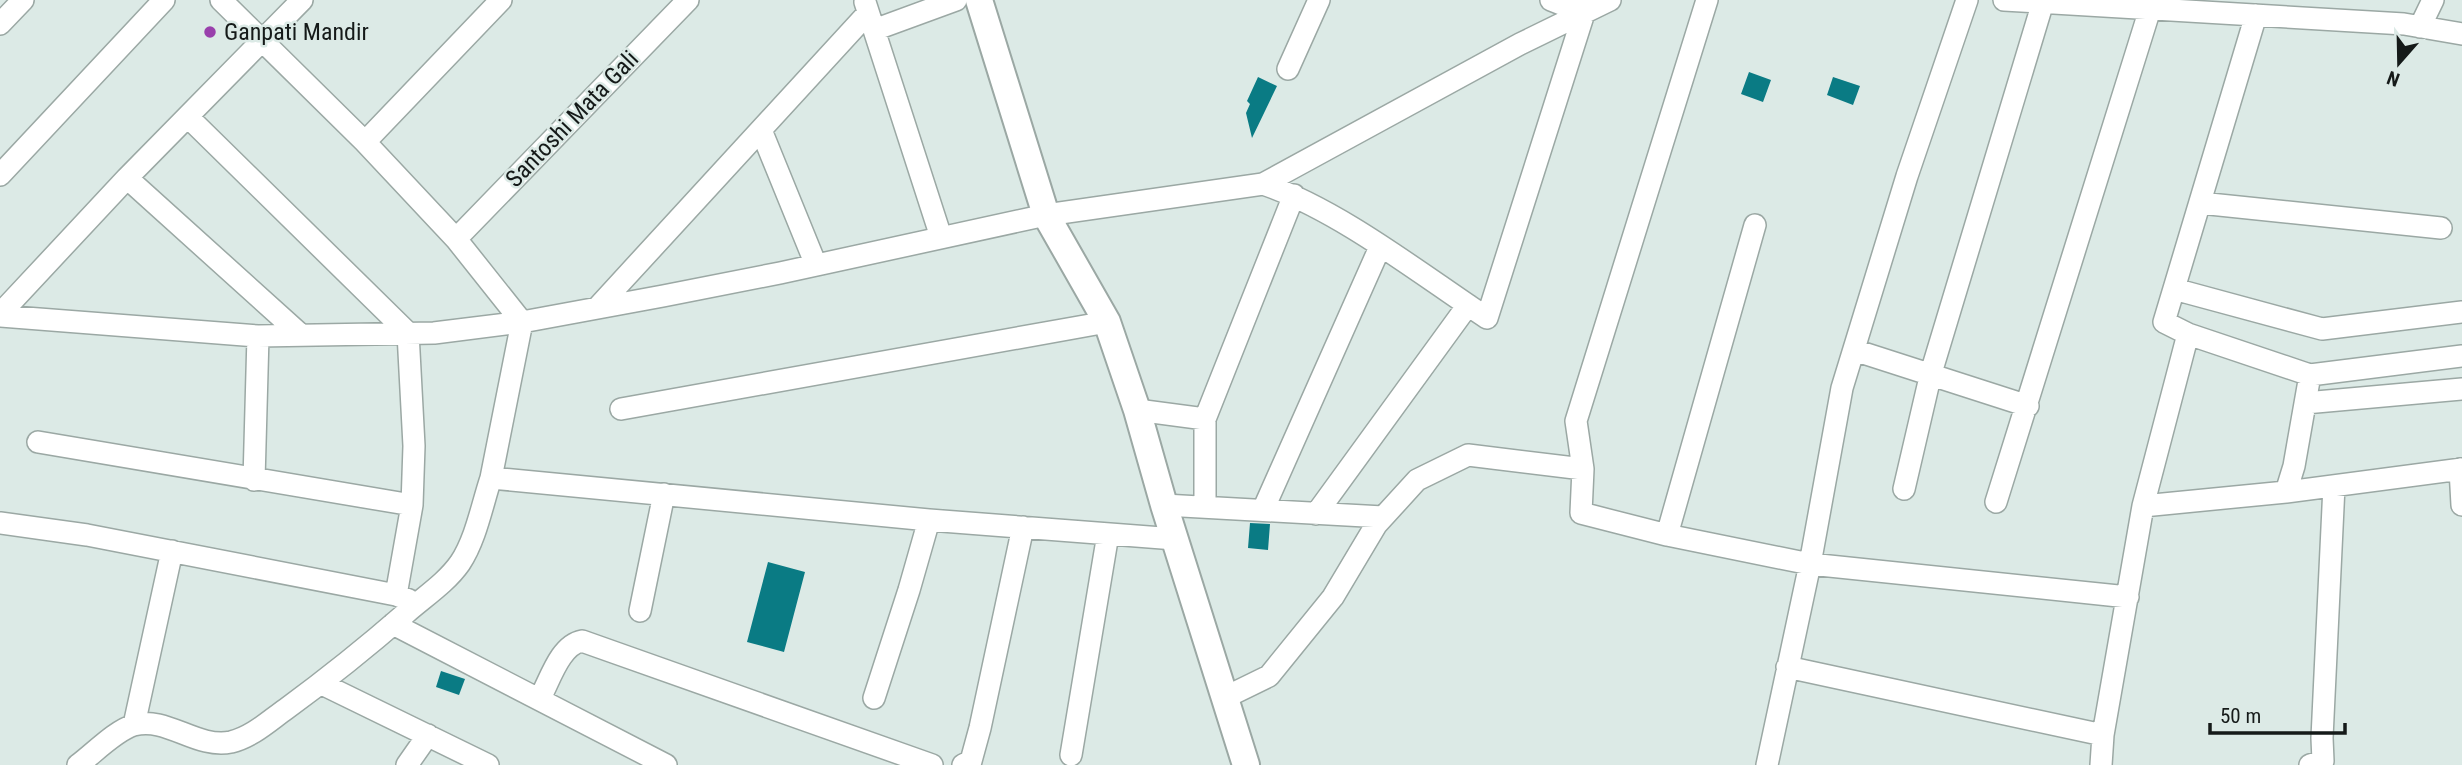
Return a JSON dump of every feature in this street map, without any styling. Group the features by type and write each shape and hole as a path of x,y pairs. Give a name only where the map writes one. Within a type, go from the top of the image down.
{"street":[{"path":"0,24 23,0"},
{"path":"0,175 164,0"},
{"path":"78,765 134,725 166,727 197,740 219,744 236,741 257,730 321,684 437,588 460,563 470,543 491,478 522,322 456,239 365,142 221,0"},
{"path":"0,315 127,178 302,0"},
{"path":"365,142 501,0"},
{"name":"Santoshi Mata Gali","path":"456,239 688,0"},
{"path":"598,307 869,14 956,0"},
{"path":"979,0 1046,215 1107,322 1246,765"},
{"path":"1288,69 1319,0"},
{"path":"1551,0 1581,6"},
{"path":"0,315 258,336 435,333 522,322 816,265 1046,215 1263,184 1521,44 1581,6 1610,0"},
{"path":"1707,0 1576,421 1583,469 1581,513 1667,535 1810,564 2128,597"},
{"path":"1767,765 1810,564 1842,388 1907,176 1967,0"},
{"path":"2004,0 2256,15 2308,8 2462,34"},
{"path":"2420,26 2433,0"},
{"path":"1904,489 1931,373 2043,2"},
{"path":"1263,184 1294,194 1487,318 1581,6"},
{"path":"1996,502 2150,9"},
{"path":"869,14 941,237"},
{"path":"2256,15 2164,322 2188,334 2310,375 2462,356"},
{"path":"188,117 408,333 414,446 412,505 396,595"},
{"path":"761,130 816,265"},
{"path":"127,178 301,335"},
{"path":"1205,507 1205,419 1294,194"},
{"path":"2200,203 2441,228"},
{"path":"1667,535 1755,225"},
{"path":"1263,510 1380,247"},
{"path":"2174,289 2322,329 2462,312"},
{"path":"1316,514 1468,305"},
{"path":"621,409 1107,322"},
{"path":"2101,765 2103,735 2143,506 2188,334"},
{"path":"254,480 258,336"},
{"path":"1854,350 2028,406"},
{"path":"2286,492 2294,466 2310,375"},
{"path":"2305,403 2462,390"},
{"path":"1136,410 1205,419"},
{"path":"38,442 412,505"},
{"path":"1224,698 1269,676 1333,597 1376,525 1417,480 1468,455 1583,469"},
{"path":"2143,506 2286,492 2461,469 2462,505"},
{"path":"491,478 929,520 1175,539"},
{"path":"2310,765 2323,761 2334,486"},
{"path":"640,611 664,494"},
{"path":"1164,505 1383,517"},
{"path":"874,698 929,520"},
{"path":"0,523 87,535 172,551 396,595 417,603"},
{"path":"963,765 971,761 980,728 1023,527"},
{"path":"1071,755 1108,534"},
{"path":"134,725 172,551"},
{"path":"393,624 666,765"},
{"path":"540,698 566,649 573,642 582,641 932,765"},
{"path":"1787,667 2103,735"},
{"path":"321,684 488,765"},
{"path":"407,765 428,735"}],"building":[{"path":"1749,72 1771,80 1763,102 1741,94"},
{"path":"1258,77 1277,86 1252,138 1246,113 1250,104 1247,101"},
{"path":"1833,77 1860,86 1853,105 1827,95"},
{"path":"1250,523 1270,524 1268,550 1248,548"},
{"path":"768,562 805,572 784,652 747,642"},
{"path":"441,671 465,679 459,695 436,687"}],"place":[{"name":"Ganpati Mandir","path":"210,32"}]}
